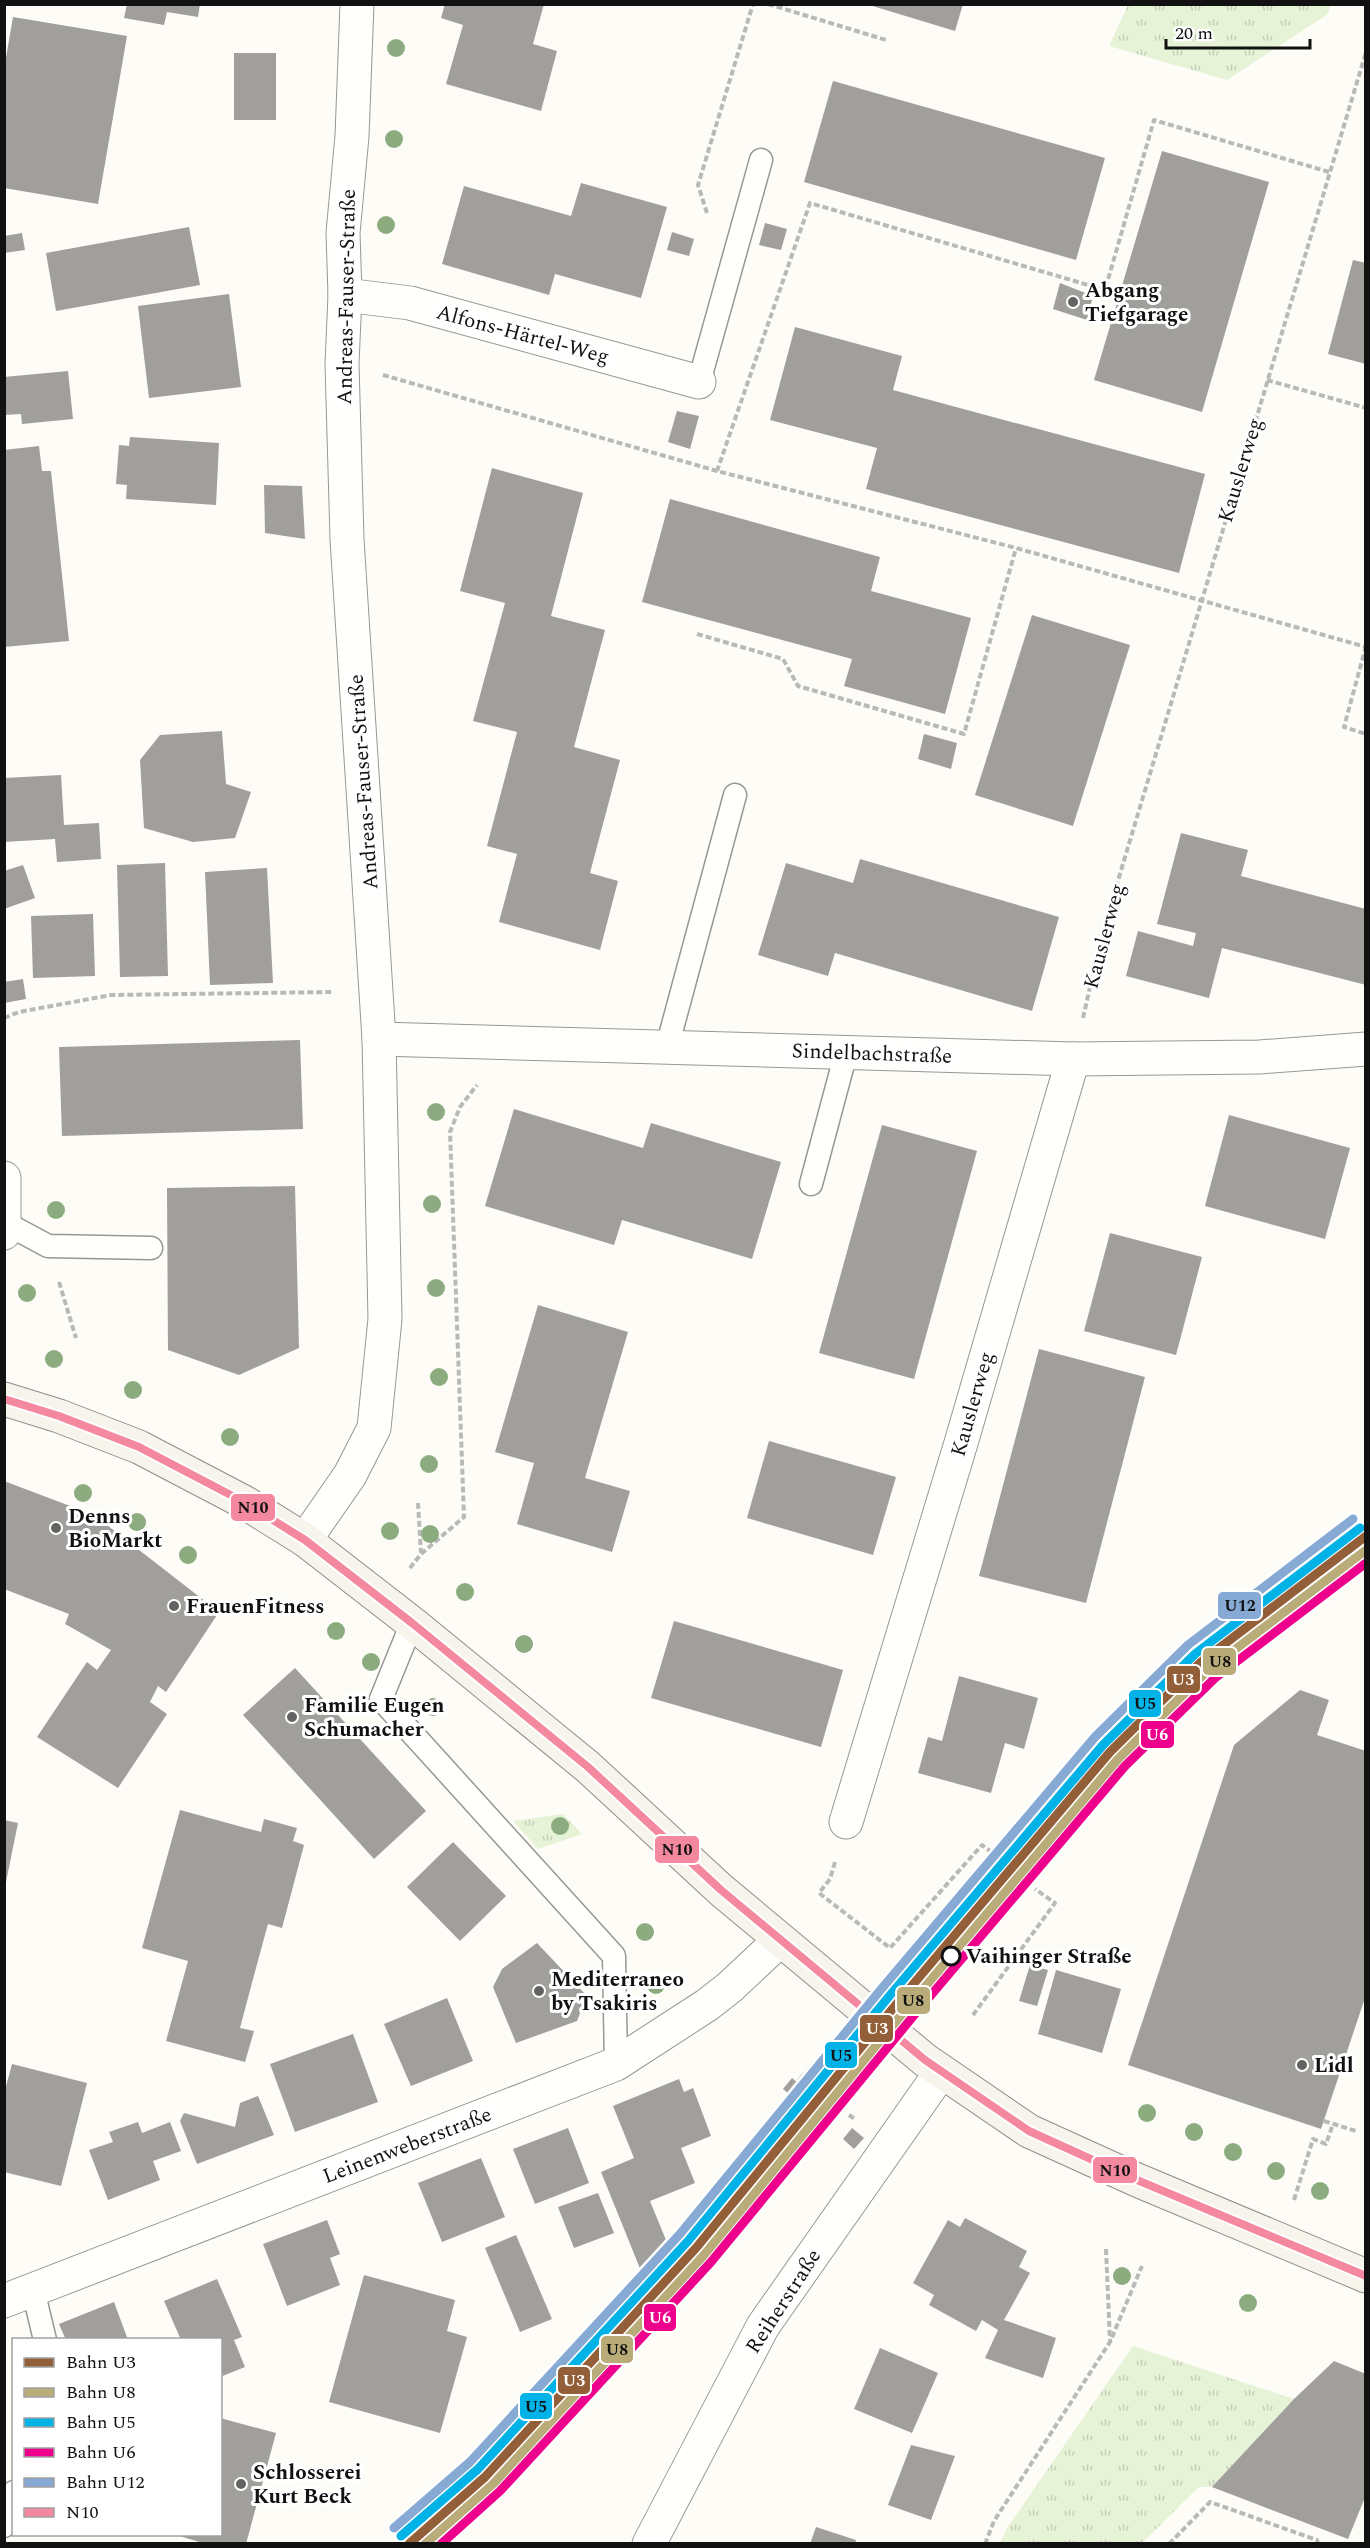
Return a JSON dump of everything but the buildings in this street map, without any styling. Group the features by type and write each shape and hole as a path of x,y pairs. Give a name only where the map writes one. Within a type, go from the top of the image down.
{"main road":[{"path":"4,1399 58,1416 139,1447 244,1502 305,1540 412,1623 588,1767 780,1940 933,2066 1029,2131 1137,2180 1365,2276"}],"street":[{"name":"Andreas-Fauser-Straße","path":"305,1540 350,1475 374,1428 385,1319 379,1039 347,539 342,364 345,295 343,233 352,136 357,4"},
{"name":"Alfons-Härtel-Weg","path":"345,295 410,303 699,382"},
{"name":"Sindelbachstraße","path":"379,1039 1073,1059 1259,1057 1365,1049"},
{"name":"Kauslerweg","path":"846,1822 958,1454 1073,1059"},
{"path":"4,1178 6,1228"},
{"name":"Leinenweberstraße","path":"19,2296 616,2064 707,2005 730,1987 780,1940"},
{"name":"Reiherstraße","path":"649,2544 764,2326 933,2066"}],"lane":[{"path":"699,382 761,160"},
{"path":"668,1047 735,795"},
{"path":"811,1184 846,1053"},
{"path":"6,1228 48,1246 151,1248"},
{"path":"412,1623 381,1699 614,1956 616,2064"},
{"path":"19,2296 44,2338"},
{"path":"4,2526 12,2499"}],"path":[{"path":"704,224 707,213 698,185 753,4"},
{"path":"768,4 886,40"},
{"name":"Kauslerweg","path":"1073,1059 1102,934 1365,52"},
{"path":"717,471 810,202 1105,290 1154,120 1329,172"},
{"path":"342,364 717,471 1016,548 1365,647 1344,727 1365,734"},
{"path":"1267,380 1365,408"},
{"path":"697,634 783,659 798,686 964,734 1016,548"},
{"path":"4,1018 111,995 376,991"},
{"path":"384,1601 422,1554 464,1517 450,1132 460,1107 479,1082 474,1041"},
{"path":"48,1246 76,1338"},
{"path":"418,1503 422,1554"},
{"path":"819,1893 890,1948 982,1845 1002,1860"},
{"path":"973,2015 1055,1903 1035,1888"},
{"path":"812,2066 793,2088 803,2076 818,2087"},
{"path":"1324,2121 1356,2131"},
{"path":"1281,2240 1313,2139 1326,2144 1333,2124"},
{"path":"1106,2249 1110,2342"},
{"path":"985,2544 994,2521 1110,2342 1142,2266"},
{"path":"1169,2544 1210,2502 1317,2540 1318,2544"}],"green space":[{"path":"1128,4 1330,5 1328,14 1227,80 1109,46"},
{"path":"563,1814 582,1834 538,1849 513,1821"},
{"path":"1133,2346 1294,2399 1212,2487 1199,2487 1142,2543 1000,2544 1007,2528"}],"rail line":[{"name":"U12","path":"394,2528 470,2462 680,2234 883,1987 1095,1737 1188,1645 1353,1519"},
{"name":"U5","path":"401,2536 478,2469 688,2241 891,1994 1103,1745 1195,1654 1360,1528"},
{"name":"U3","path":"409,2544 485,2477 696,2248 899,2001 1110,1752 1201,1662 1366,1536"},
{"name":"U8","path":"425,2544 493,2484 704,2255 907,2008 1118,1759 1208,1670 1366,1550"},
{"name":"U6","path":"441,2544 500,2491 711,2262 915,2014 1125,1766 1215,1678 1366,1563"}],"transit line":[{"name":"N10","path":"4,1399 59,1416 139,1447 244,1502 305,1540 412,1623 588,1767 721,1890 925,2060 1029,2131 1137,2180 1366,2276"}],"place":[{"name":"Abgang Tiefgarage","path":"1073,302"},
{"name":"Denns BioMarkt","path":"56,1528"},
{"name":"FrauenFitness","path":"174,1606"},
{"name":"Familie Eugen Schumacher","path":"292,1717"},
{"name":"Vaihinger Straße","path":"951,1956"},
{"name":"Mediterraneo by Tsakiris","path":"539,1991"},
{"name":"Lidl","path":"1302,2065"},
{"name":"Schlosserei Kurt Beck","path":"241,2484"}]}
